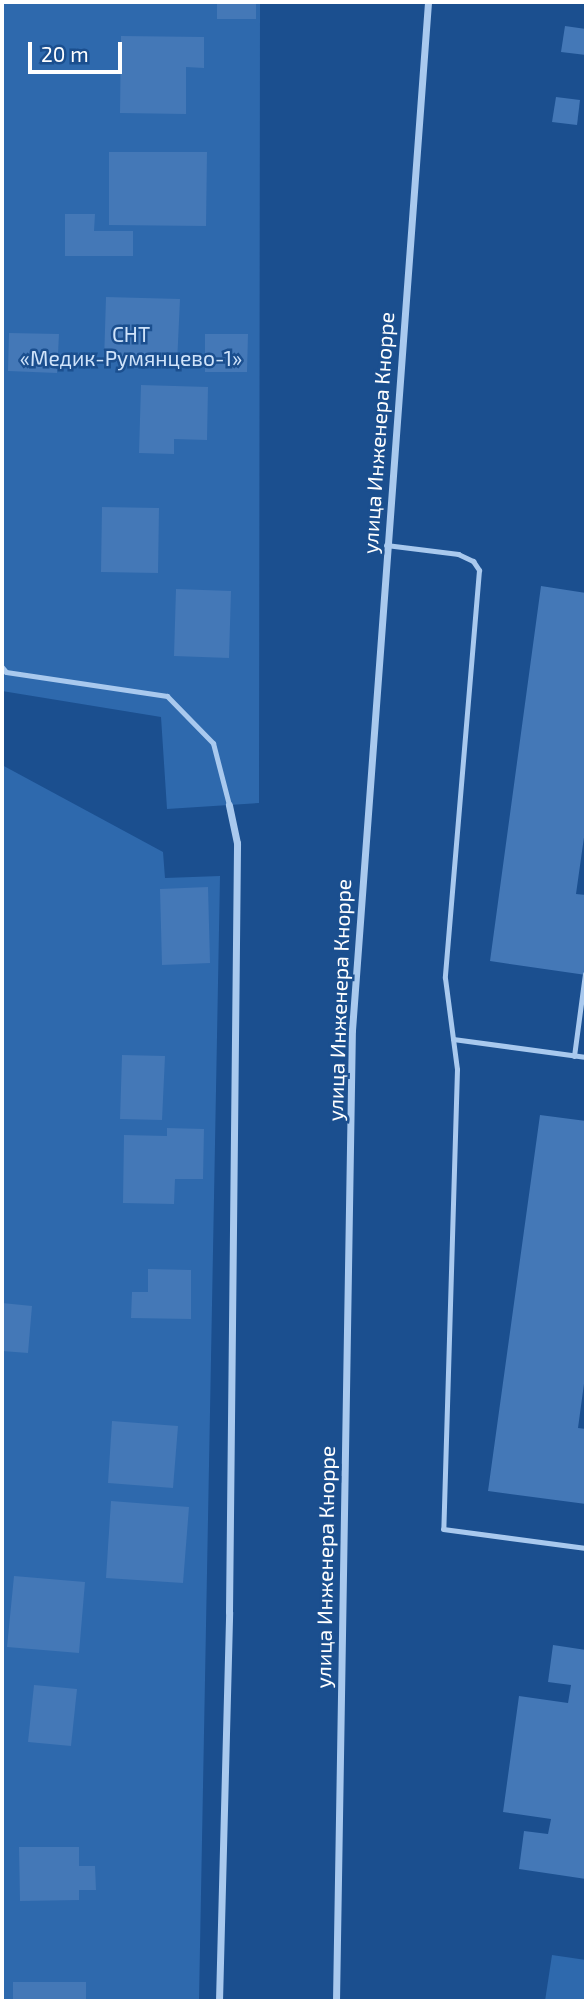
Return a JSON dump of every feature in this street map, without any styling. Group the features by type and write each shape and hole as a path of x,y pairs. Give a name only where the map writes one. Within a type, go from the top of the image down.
{"street":[{"name":"улица Инженера Кнорре","path":"336,2001 352,1030 428,2"},
{"path":"219,2001 229,1612 237,844 229,806"}],"lane":[{"path":"386,545 458,554 473,561 479,570 445,978 457,1069 443,1529 586,1548"},
{"path":"2,667 6,672 167,696 213,744 229,806"},
{"path":"574,1056 585,974"},
{"path":"453,1039 586,1057"}],"green space":[{"name":"СНТ «Медик-Румянцево-1»","path":"2,2 260,2 259,803 167,809 161,717 2,691"},
{"path":"2,765 163,852 165,878 220,876 199,2001 2,2001"},
{"path":"552,1955 586,1960 586,2001 545,2001"}],"building":[{"path":"217,2 256,2 256,19 217,19"},
{"path":"565,26 586,29 586,55 561,52"},
{"path":"121,36 204,37 204,68 186,67 186,114 120,113"},
{"path":"556,97 580,100 577,125 552,122"},
{"path":"109,152 207,152 206,226 109,225"},
{"path":"65,214 95,214 94,231 133,231 133,256 65,256"},
{"path":"106,297 180,299 177,364 104,361"},
{"path":"9,333 59,334 57,373 8,371"},
{"path":"205,334 248,334 247,372 205,372"},
{"path":"141,385 208,387 207,440 174,439 174,454 139,453"},
{"path":"102,507 159,508 158,573 101,572"},
{"path":"541,586 586,593 586,823 576,894 586,895 586,975 490,961"},
{"path":"176,589 231,591 229,658 174,656"},
{"path":"208,887 210,963 162,965 160,889"},
{"path":"122,1055 165,1056 162,1120 120,1119"},
{"path":"540,1115 586,1121 586,1369 578,1428 586,1429 586,1504 488,1491"},
{"path":"167,1128 204,1129 203,1179 175,1179 174,1204 123,1203 124,1135 167,1136"},
{"path":"148,1269 191,1270 191,1319 131,1318 132,1292 148,1292"},
{"path":"2,1303 32,1306 28,1353 2,1351"},
{"path":"112,1421 178,1426 173,1488 108,1483"},
{"path":"111,1501 189,1507 183,1583 106,1578"},
{"path":"14,1576 85,1582 79,1653 7,1647"},
{"path":"553,1645 586,1650 586,1879 519,1869 524,1831 548,1834 551,1819 503,1812 519,1696 568,1703 571,1685 548,1682"},
{"path":"34,1685 77,1689 71,1746 28,1742"},
{"path":"19,1847 79,1847 79,1866 95,1866 96,1890 79,1890 79,1900 20,1901"},
{"path":"13,1982 86,1982 86,2001 13,2001"}]}
